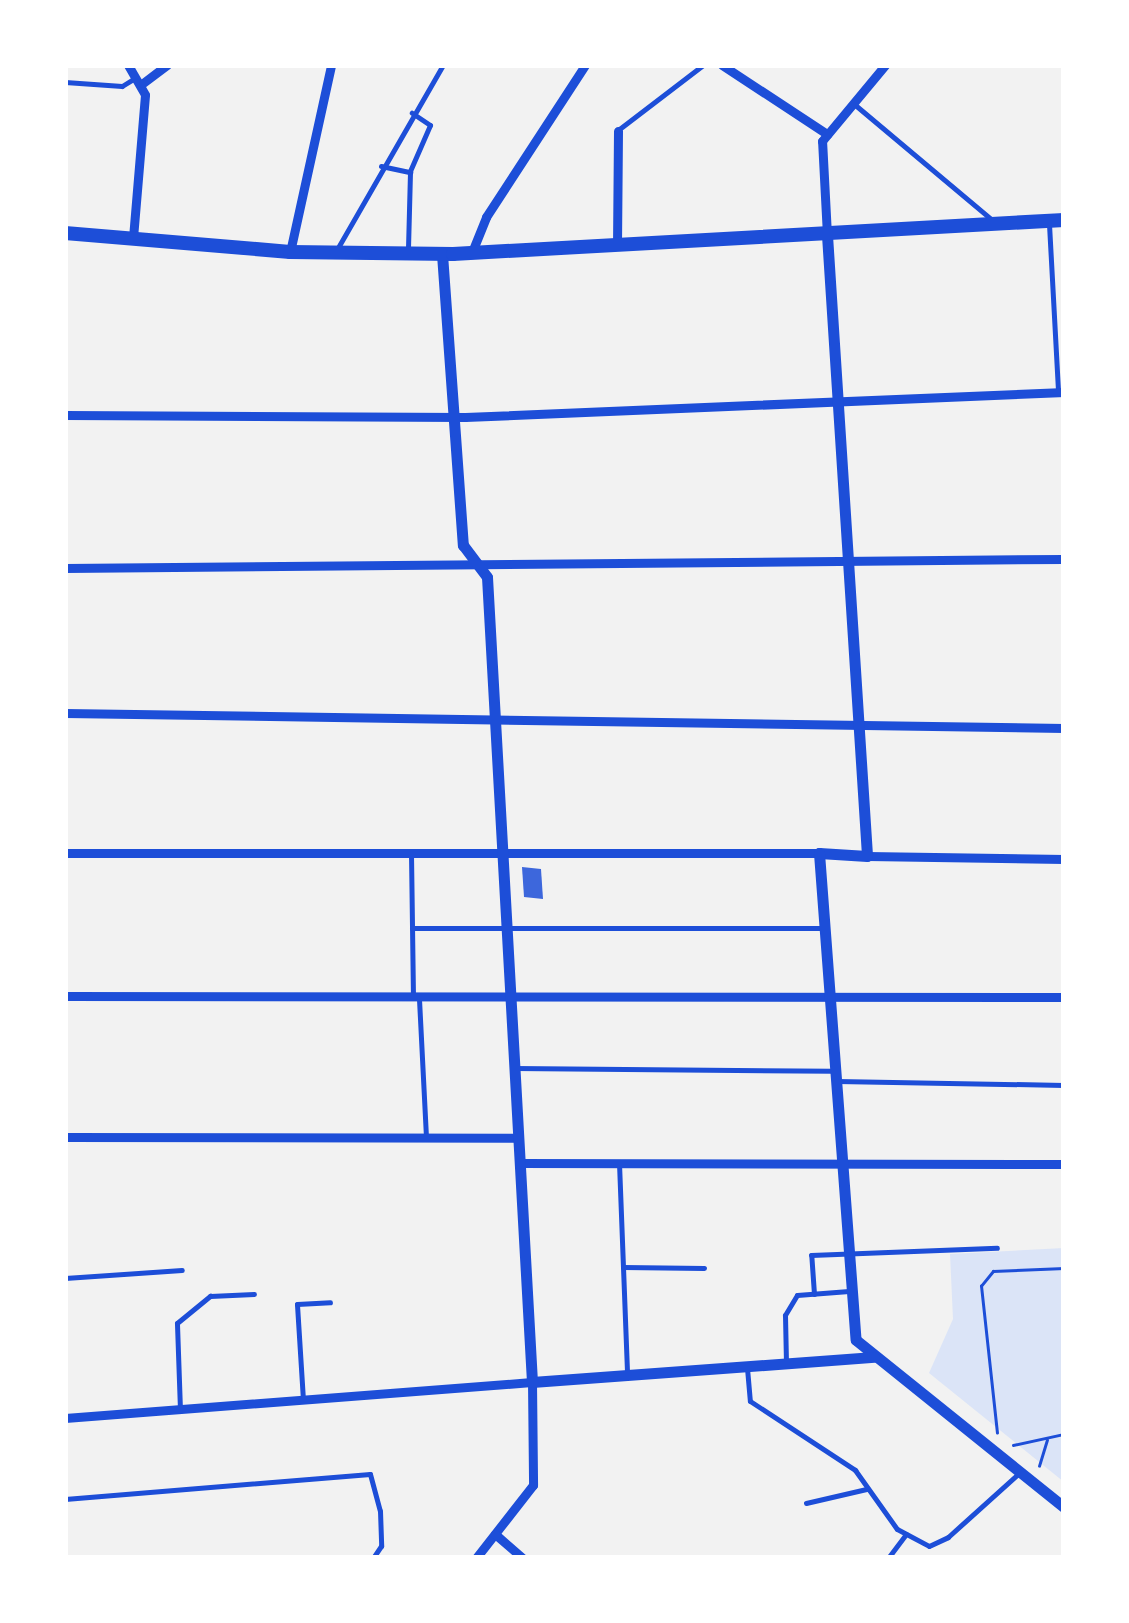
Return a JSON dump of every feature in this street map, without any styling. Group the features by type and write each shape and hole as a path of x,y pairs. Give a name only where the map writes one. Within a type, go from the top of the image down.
{"main road":[{"path":"65,234 290,252 442,254 1057,220"}],"street":[{"path":"128,65 140,80 133,239"},
{"path":"140,80 167,65"},
{"path":"290,252 331,65"},
{"path":"472,252 486,217 585,65"},
{"path":"722,65 827,134"},
{"path":"867,856 822,141 886,65"},
{"path":"618,131 618,246"},
{"path":"442,254 463,544 487,577 532,1382 533,1485 476,1558"},
{"path":"65,415 453,415 1061,392"},
{"path":"65,568 1064,559"},
{"path":"65,713 1064,728"},
{"path":"65,852 500,851 1064,859"},
{"path":"819,854 856,1340 1064,1507"},
{"path":"65,996 1064,996"},
{"path":"65,1137 517,1138"},
{"path":"519,1164 1064,1164"},
{"path":"65,1418 874,1357"},
{"path":"495,1534 523,1558"}],"lane":[{"path":"336,254 381,166 443,65"},
{"path":"618,131 703,65"},
{"path":"65,82 122,86 140,80"},
{"path":"853,103 997,224"},
{"path":"408,254 410,172 430,125 412,113"},
{"path":"381,166 410,172"},
{"path":"1057,220 1061,392"},
{"path":"410,854 426,1138"},
{"path":"412,928 824,928"},
{"path":"514,1068 1064,1085"},
{"path":"619,1163 627,1375"},
{"path":"814,1294 811,1256 997,1248"},
{"path":"623,1267 704,1268"},
{"path":"65,1278 182,1270"},
{"path":"786,1365 785,1315 797,1295 852,1291"},
{"path":"180,1410 177,1322 210,1296 254,1294"},
{"path":"303,1400 297,1304 330,1302"},
{"path":"747,1368 750,1401 807,1434 855,1470 866,1489 906,1534 929,1546 948,1537 1020,1472"},
{"path":"65,1500 370,1474 380,1511 381,1546 374,1558"},
{"path":"806,1503 866,1489"},
{"path":"888,1558 906,1534"}],"path":[{"path":"997,1432 981,1286 993,1271 1064,1268"},
{"path":"1013,1445 1064,1434"},
{"path":"1058,1436 1063,1444"},
{"path":"1038,1466 1048,1439"}],"shaded area":[{"path":"1064,1248 1064,1482 929,1373 953,1319 950,1254"}],"building":[{"path":"522,867 541,869 543,899 524,897"}]}
